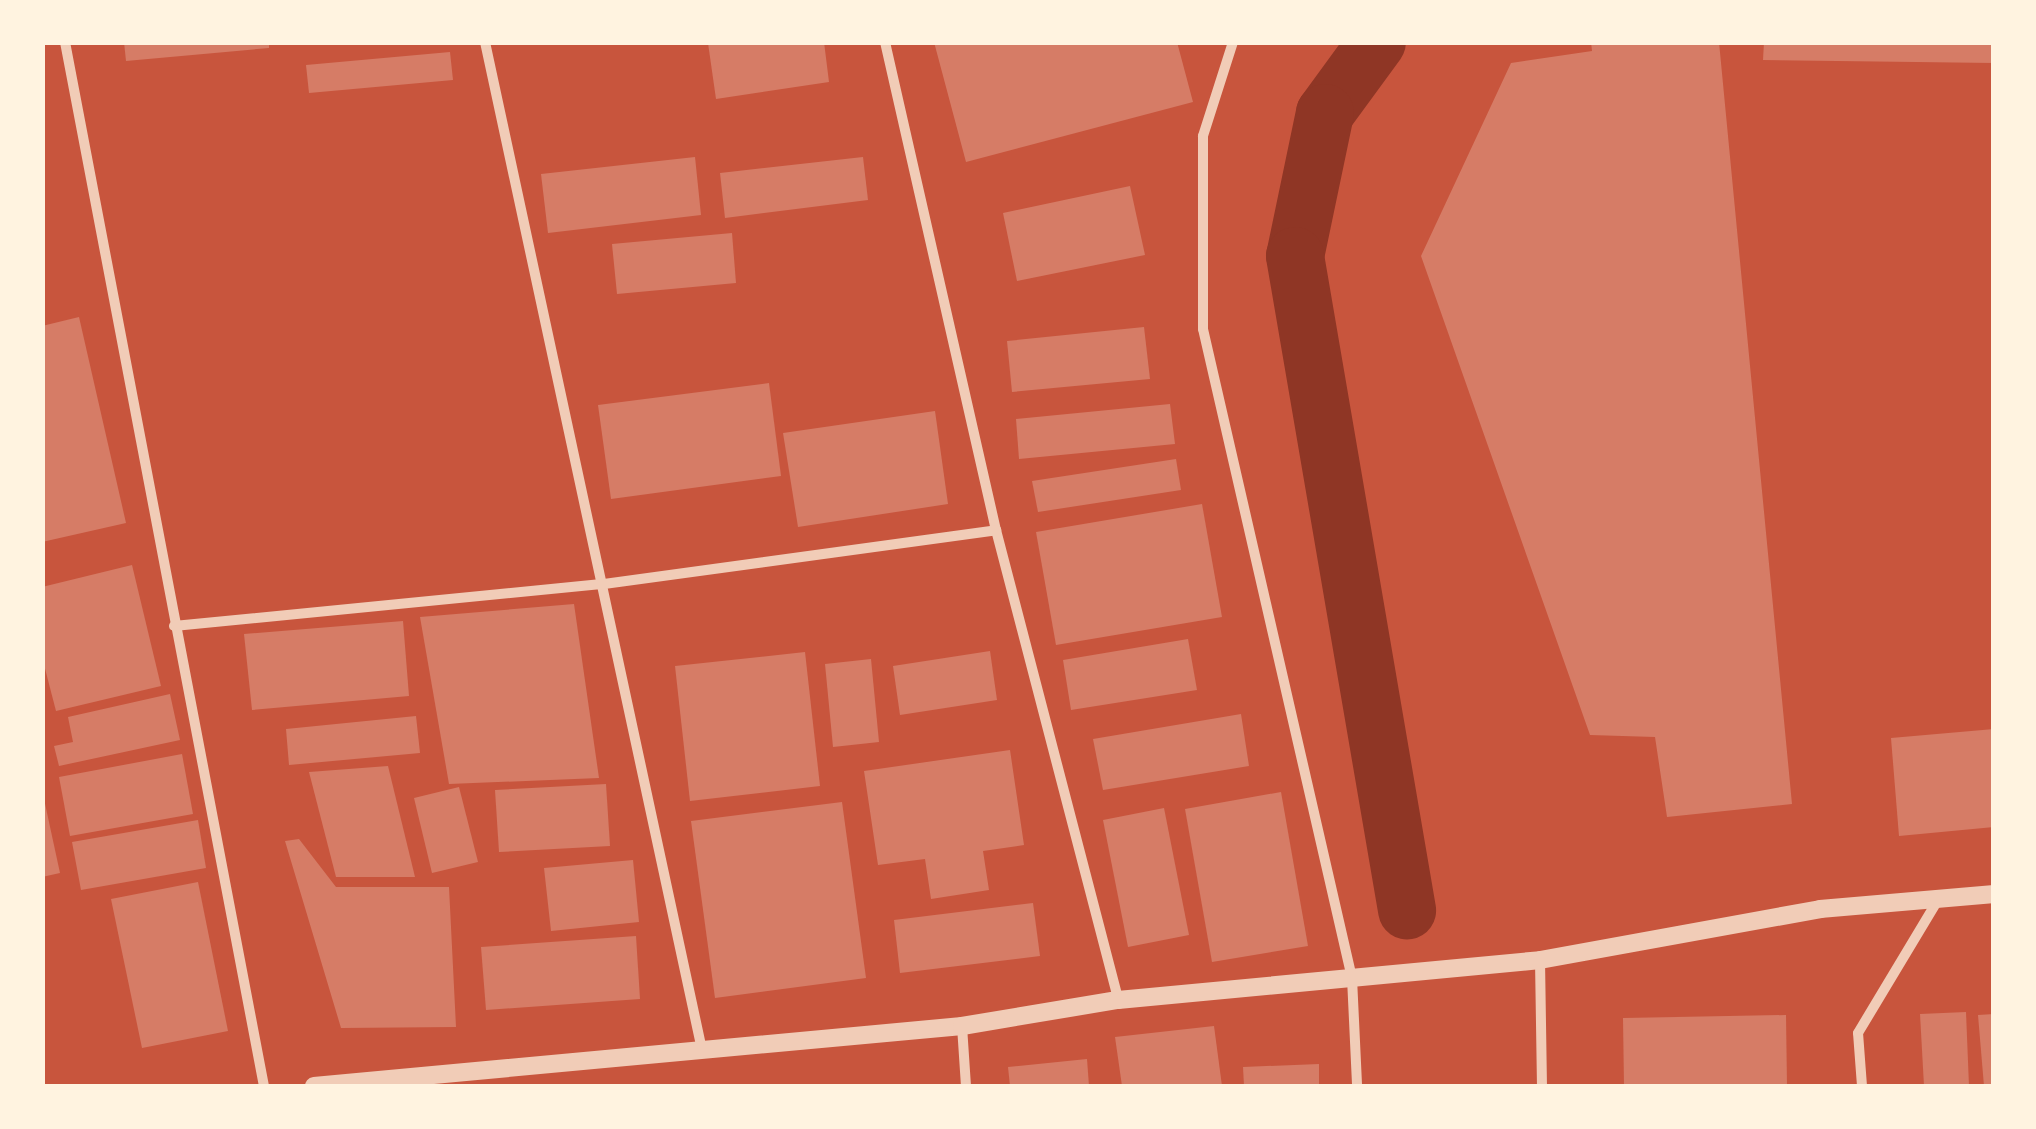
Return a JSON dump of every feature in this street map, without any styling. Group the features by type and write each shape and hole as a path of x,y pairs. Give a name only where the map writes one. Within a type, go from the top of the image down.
{"street":[{"path":"64,42 264,1086"},
{"path":"485,42 701,1046"},
{"path":"885,42 996,530 1118,1000"},
{"path":"1233,42 1203,136 1203,328 1352,978 1356,1086"},
{"path":"174,626 604,584 996,530"},
{"path":"314,1086 701,1046 962,1026 1118,1000 1540,960 1820,909 1994,894"},
{"path":"1862,1086 1858,1034 1939,898"},
{"path":"1540,960 1542,1086"},
{"path":"962,1026 966,1086"}],"building":[{"path":"124,42 269,42 269,48 126,61"},
{"path":"824,42 829,82 716,99 708,43"},
{"path":"934,42 1177,42 1193,102 966,162"},
{"path":"1591,42 1719,42 1792,804 1667,817 1655,737 1590,735 1421,256 1511,63 1592,51"},
{"path":"1764,42 1994,42 1994,63 1763,60"},
{"path":"450,52 453,80 309,93 306,65"},
{"path":"695,157 701,215 548,233 541,174"},
{"path":"863,157 868,200 725,218 720,173"},
{"path":"1130,186 1145,255 1017,281 1003,213"},
{"path":"732,233 736,283 617,294 612,244"},
{"path":"79,317 126,523 42,542 42,326"},
{"path":"1144,327 1150,379 1012,392 1007,341"},
{"path":"769,383 781,476 611,499 598,405"},
{"path":"1170,404 1175,444 1019,459 1016,419"},
{"path":"935,411 948,504 798,527 783,433"},
{"path":"1176,459 1181,490 1038,512 1032,481"},
{"path":"1202,504 1222,617 1056,645 1036,532"},
{"path":"132,565 161,686 56,711 42,657 42,587"},
{"path":"574,604 599,778 449,784 420,617"},
{"path":"403,621 409,696 252,710 244,634"},
{"path":"1188,639 1197,690 1071,710 1063,660"},
{"path":"990,651 997,700 900,715 893,666"},
{"path":"805,652 820,786 690,801 675,666"},
{"path":"871,659 879,742 833,747 825,664"},
{"path":"170,694 180,740 59,766 54,746 73,742 68,717"},
{"path":"1241,714 1249,766 1103,790 1093,739"},
{"path":"416,716 420,753 289,765 286,729"},
{"path":"1994,729 1994,827 1899,836 1891,738"},
{"path":"1010,750 1024,845 983,851 989,890 931,899 925,859 878,865 864,771"},
{"path":"182,754 193,814 70,836 59,777"},
{"path":"388,766 415,877 336,877 309,772"},
{"path":"606,784 610,846 499,852 495,790"},
{"path":"459,787 478,862 432,873 414,798"},
{"path":"1281,792 1308,946 1212,962 1185,809"},
{"path":"42,800 60,873 42,877"},
{"path":"842,802 866,978 715,998 691,821"},
{"path":"1164,808 1189,935 1128,947 1103,820"},
{"path":"198,820 206,868 81,890 72,842"},
{"path":"299,839 336,887 449,887 456,1027 341,1028 285,841"},
{"path":"633,860 639,922 551,931 544,868"},
{"path":"198,882 228,1031 142,1048 111,899"},
{"path":"1033,903 1040,956 900,973 894,920"},
{"path":"636,936 640,999 486,1010 481,947"},
{"path":"1966,1012 1969,1086 1924,1086 1920,1014"},
{"path":"1994,1014 1994,1086 1984,1086 1978,1015"},
{"path":"1786,1015 1787,1086 1624,1086 1623,1018"},
{"path":"1214,1026 1222,1086 1122,1086 1115,1037"},
{"path":"1087,1059 1089,1086 1010,1086 1008,1067"},
{"path":"1319,1064 1319,1086 1244,1086 1243,1067"}],"waterway":[{"path":"1377,42 1325,113 1295,256 1407,910"}]}
